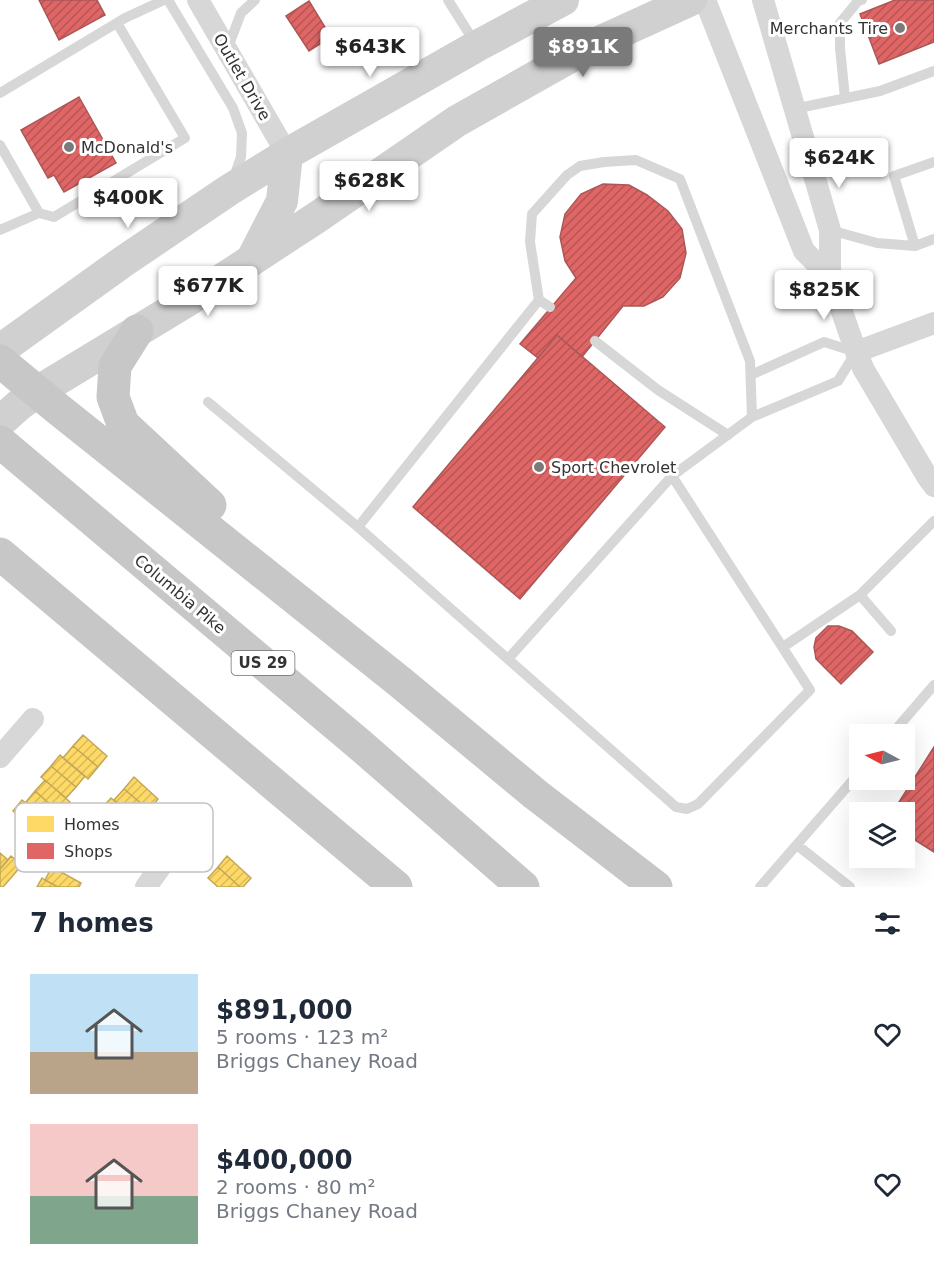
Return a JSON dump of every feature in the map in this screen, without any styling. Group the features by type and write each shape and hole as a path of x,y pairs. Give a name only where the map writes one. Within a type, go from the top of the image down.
{"highway":[{"path":"137,331 115,366 113,397 123,424 400,682 535,794 656,887"},
{"path":"0,361 19,406 400,682"},
{"name":"Columbia Pike","path":"0,442 359,744 523,887"},
{"path":"0,554 396,887"}],"main road":[{"path":"0,350 124,261 229,190 287,154 563,0"},
{"path":"19,406 252,260 457,121 588,47 691,0"},
{"path":"252,260 282,201 287,154"}],"street":[{"name":"Outlet Drive","path":"198,0 287,154"},
{"path":"705,0 804,251 830,277"},
{"path":"763,0 830,230 830,277 856,352 864,370 934,486"},
{"path":"856,352 934,323"},
{"path":"0,757 33,719"},
{"path":"146,887 157,872"}],"lane":[{"path":"0,93 117,23 166,0 233,108 242,133 241,157 229,190"},
{"path":"227,51 241,14 255,0"},
{"path":"448,0 477,46"},
{"path":"845,98 840,23 858,1 862,0"},
{"path":"0,145 39,213 54,218 185,138 117,23"},
{"path":"794,109 880,91 934,71"},
{"path":"550,308 539,300 530,242 532,214 567,175 580,166 636,160 680,179 750,361 752,417"},
{"path":"915,246 894,176 934,162"},
{"path":"0,230 39,213"},
{"path":"830,230 877,243 915,246 934,240"},
{"path":"358,527 539,300"},
{"path":"595,341 658,390 728,435"},
{"path":"508,659 672,476 752,417 838,381 856,352 824,342 751,375"},
{"path":"208,402 358,527 676,807 687,809 698,804 810,690 672,476"},
{"path":"783,647 860,595 934,521"},
{"path":"860,595 891,632"},
{"path":"900,724 934,685"},
{"path":"760,887 849,785"},
{"path":"797,845 850,887"}],"building: Homes":[{"path":"83,735 107,756 98,767 73,746"},
{"path":"73,746 98,767 88,779 63,758"},
{"path":"60,755 85,776 76,787 51,766"},
{"path":"51,766 76,787 66,798 41,777"},
{"path":"134,777 158,799 155,803 141,803 124,789"},
{"path":"45,780 70,802 49,803 35,791"},
{"path":"124,789 141,803 117,803 114,800"},
{"path":"35,791 49,803 27,803"},
{"path":"111,798 117,803 106,803"},
{"path":"0,853 8,860 0,869"},
{"path":"11,856 15,859 16,872 3,887 0,887 0,869"},
{"path":"227,856 251,878 243,887 240,887 218,867"},
{"path":"218,867 240,887 218,887 208,878"},
{"path":"49,872 61,872 81,883 79,887 58,887 45,880"},
{"path":"42,878 45,880 58,887 37,887"}],"building: Shops":[{"path":"39,0 97,0 105,15 59,40"},
{"name":"Merchants Tire","path":"895,0 934,0 934,42 879,64 860,14"},
{"path":"309,1 331,37 309,51 286,16"},
{"name":"McDonald's","path":"79,97 116,163 64,192 54,175 48,178 21,130"},
{"path":"603,184 629,185 668,211 682,229 686,253 680,278 663,297 644,306 623,306 582,357 557,335 538,358 520,344 576,278 565,261 560,237 565,214 581,194"},
{"name":"Sport Chevrolet","path":"557,335 665,427 520,599 413,507"},
{"path":"828,626 839,626 852,631 873,652 841,684 816,659 814,647 816,638"},
{"path":"934,747 934,852 915,840 915,802 899,802 907,790 915,790 915,777"}],"place":[{"name":"Merchants Tire","path":"900,28"},
{"name":"McDonald's","path":"69,147"},
{"name":"Sport Chevrolet","path":"539,467"}]}
